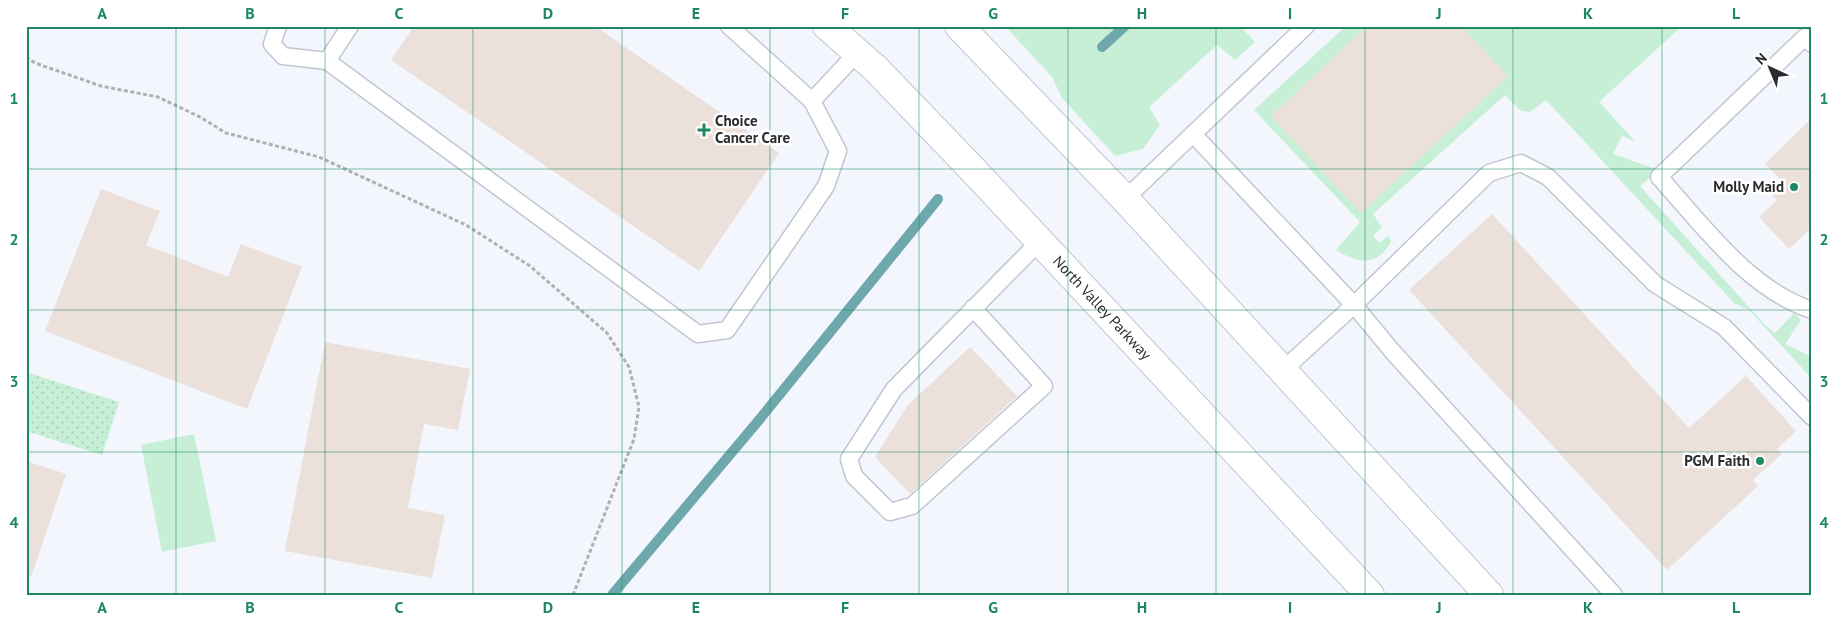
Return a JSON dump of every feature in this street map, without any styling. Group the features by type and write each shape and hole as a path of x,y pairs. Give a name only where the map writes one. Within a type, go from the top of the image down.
{"main road":[{"name":"North Valley Parkway","path":"827,26 876,69 1370,595"},
{"path":"959,26 1124,199 1488,595"}],"lane":[{"path":"278,26 272,44 283,56 326,61 698,334 727,330 826,186 838,151 812,101 729,26"},
{"path":"326,61 350,26"},
{"path":"1124,199 1306,26"},
{"path":"1812,44 1805,37 1660,177 1736,260 1784,299 1812,310"},
{"path":"812,101 857,53"},
{"path":"1193,134 1354,305 1392,351 1614,595"},
{"path":"1282,371 1354,305 1490,173 1520,163 1548,177 1655,284 1724,328 1812,416"},
{"path":"973,308 1044,386 912,506 890,512 854,476 849,458 894,389 973,308 1039,242"}],"path":[{"path":"26,58 35,63 101,86 158,97 200,117 226,133 319,157 466,225 530,266 607,333 629,367 639,407 634,439 573,595"}],"green space":[{"path":"1005,26 1240,26 1255,42 1235,60 1217,45 1149,107 1160,125 1143,149 1115,156 1062,98 1052,77"},
{"path":"1346,26 1682,26 1599,102 1636,142 1622,136 1613,154 1659,170 1640,186 1765,325 1775,333 1794,313 1801,320 1785,344 1812,357 1812,379 1749,310 1734,303 1546,100 1530,112 1521,111 1505,95 1373,214 1382,227 1373,236 1380,243 1388,235 1391,242 1379,256 1366,261 1352,258 1336,250 1360,222 1254,110"},
{"path":"26,372 119,402 102,455 26,431"},
{"path":"194,434 216,541 162,552 141,445"}],"building":[{"path":"414,26 595,26 779,153 699,271 391,60"},
{"path":"1367,26 1461,26 1508,76 1361,213 1271,116"},
{"name":"Molly Maid","path":"1812,118 1812,227 1789,249 1759,217 1777,200 1769,193 1782,181 1765,164"},
{"path":"101,189 160,211 146,245 228,277 241,244 302,267 247,409 45,331"},
{"path":"1492,214 1689,428 1746,376 1796,431 1777,449 1782,454 1753,480 1758,486 1667,570 1409,290"},
{"path":"325,342 470,369 458,430 424,424 408,508 445,515 432,578 285,551"},
{"path":"970,347 1017,396 910,494 875,457 908,405"},
{"path":"26,461 66,474 31,577 26,576"}],"waterway":[{"path":"1102,47 1125,26"},
{"path":"612,595 759,420 938,199"}],"place":[{"name":"Choice Cancer Care","path":"704,130"},
{"name":"Molly Maid","path":"1794,187"},
{"name":"PGM Faith","path":"1760,461"}]}
